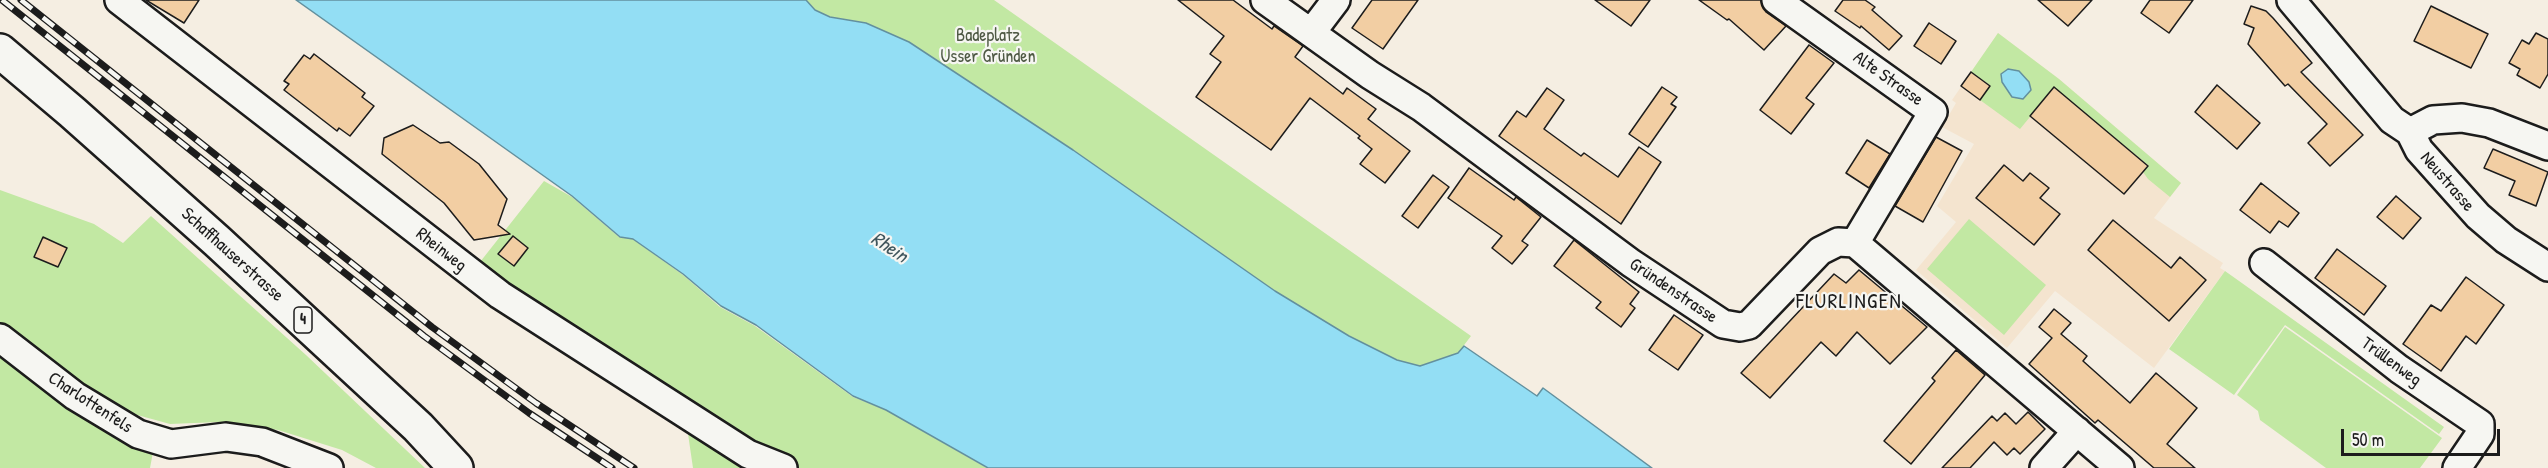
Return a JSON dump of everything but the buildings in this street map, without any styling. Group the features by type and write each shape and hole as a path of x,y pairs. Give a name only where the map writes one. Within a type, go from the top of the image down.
{"main road":[{"name":"Schaffhauserstrasse","path":"0,51 209,234 418,426 456,468"}],"street":[{"name":"Rheinweg","path":"119,0 500,295 748,454 783,468"},
{"name":"Gründenstrasse","path":"1265,0 1437,119 1631,263 1723,324 1740,327 1749,325 1820,251 1838,242 1855,243"},
{"path":"1311,33 1336,0"},
{"name":"Alte Strasse","path":"1776,0 1933,112 1855,243"},
{"name":"Neustrasse","path":"2291,0 2391,120 2410,132 2419,150 2478,216 2506,240 2548,267"},
{"path":"2410,132 2433,120 2462,118 2489,123 2548,146"},
{"path":"1855,243 2120,468"},
{"name":"Trüllenweg","path":"2264,263 2382,357 2480,424 2482,429 2480,434 2457,468"},
{"name":"Charlottenfels","path":"0,338 75,396 138,434 171,444 226,437 262,442 329,468"},
{"path":"2044,468 2077,431"}],"shaded area":[{"path":"1998,33 2059,79 2181,183 2154,218 2223,263 2220,268 2225,271 2154,368 2055,291 2007,348 1916,270 1956,222 1937,206 1974,144 1942,127 1956,103 1952,100"}],"green space":[{"name":"Badeplatz Usser Gründen","path":"806,0 994,0 1471,336 1458,353 1420,366 1397,360 1349,336 1275,291 1073,150 909,42 866,23 830,17 815,10"},
{"path":"1998,33 2059,79 2181,183 2170,197 2143,172 2148,165 2054,88 2020,129 1980,100 1990,85 1971,72"},
{"path":"544,181 572,197 619,237 633,239 683,275 720,307 755,326 853,397 886,410 987,468 768,468 469,276"},
{"path":"0,190 94,224 123,243 151,216 306,355 425,468 376,468 342,450 278,430 219,422 170,424 130,413 77,383 0,324"},
{"path":"1969,219 2046,285 2004,335 1927,269"},
{"path":"2225,271 2444,427 2439,434 2285,325 2234,395 2169,349"},
{"path":"2285,327 2442,438 2420,468 2326,468 2260,420 2258,411 2237,395"},
{"path":"0,356 118,438 153,452 150,468 0,468"},
{"path":"687,427 762,468 693,468"}],"water":[{"name":"Rhein","path":"296,0 806,0 815,10 830,17 866,23 909,42 1073,150 1275,291 1349,336 1397,360 1420,366 1458,353 1464,346 1537,396 1543,388 1652,468 988,468 886,410 853,396 756,325 721,306 683,274 633,239 620,237 572,196"},
{"path":"2008,69 2019,71 2029,82 2031,90 2023,99 2012,97 2002,82 2001,74"}],"railway":[{"path":"2,0 424,336 529,413 612,468"},
{"path":"21,0 432,327 536,403 634,468"}],"district":[{"name":"FLURLINGEN","path":"1849,302"}]}
